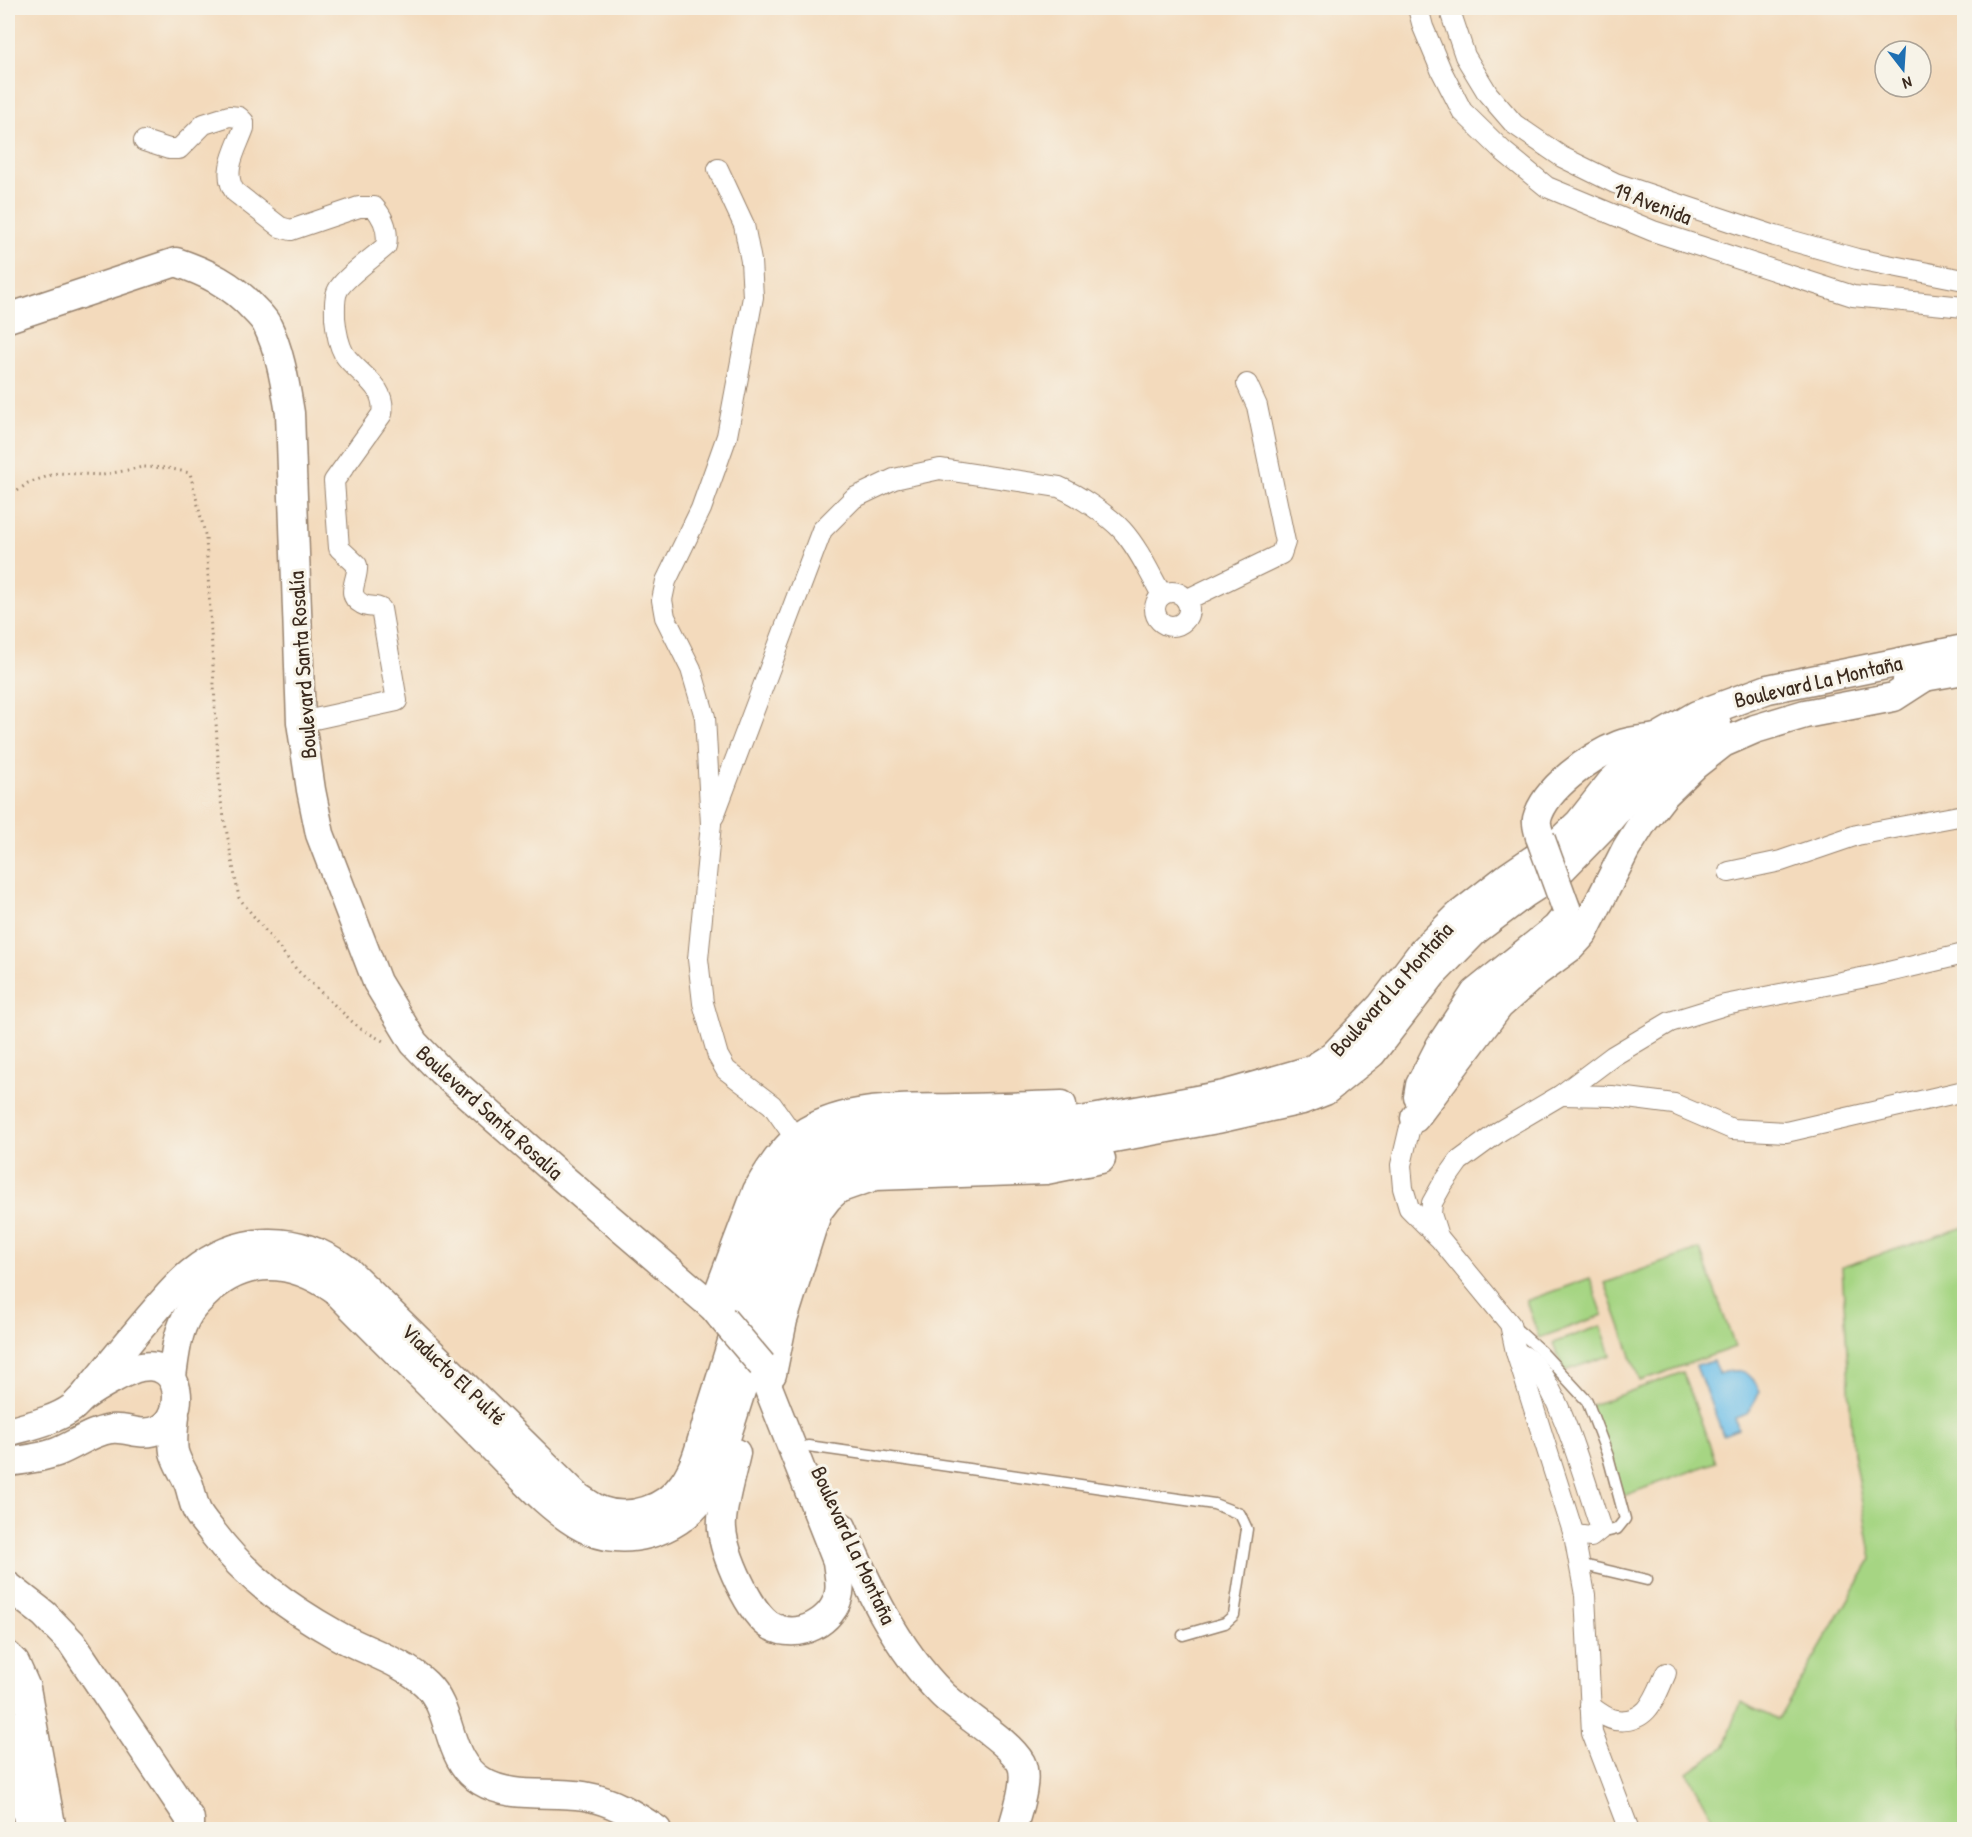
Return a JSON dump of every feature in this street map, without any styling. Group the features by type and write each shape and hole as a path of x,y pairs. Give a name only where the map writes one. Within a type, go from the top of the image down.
{"main road":[{"name":"Boulevard Santa Rosalía","path":"8,318 176,262 226,283 243,296 266,322 284,378 290,412 301,722 320,834 367,960 388,1002 414,1043 441,1071 566,1181 735,1314 767,1369"},
{"name":"Boulevard La Montaña","path":"735,1314 759,1238 773,1204 783,1185 800,1164 823,1146 857,1133 872,1131 985,1129 1081,1121 1224,1095 1311,1070 1333,1056 1381,1006 1422,952 1458,915 1559,842 1579,823 1612,781 1657,738 1696,715 1768,689 1965,649"},
{"name":"Boulevard La Montaña","path":"735,1314 805,1192 820,1177 839,1165 859,1158 879,1155 1014,1151 1064,1147 1218,1119 1311,1098 1343,1078 1372,1053 1432,975 1476,930 1561,870 1598,833 1662,761 1699,735 1723,722 1751,712 1829,694 1965,670"},
{"path":"1415,1118 1499,1006 1537,972 1571,947 1583,934 1626,849 1643,822 1664,795 1695,765 1723,743 1755,729 1805,714 1894,697 1925,677"},
{"path":"1415,1118 1420,1085 1461,1011 1486,982 1556,928 1565,917 1566,908 1536,822 1546,800 1570,775 1620,744 1657,738"},
{"path":"735,1314 723,1285 757,1191 766,1175 795,1139 818,1125 846,1115 894,1110 1098,1104 1129,1113"},
{"path":"737,1404 741,1424 722,1522 728,1553 748,1599 763,1619 771,1626 783,1630 809,1629 828,1616 835,1606 840,1582 837,1561 768,1387 767,1369 818,1211 838,1189 874,1176 1046,1170 1077,1165 1139,1149 1157,1131"},
{"name":"Viaducto El Pulté","path":"86,1395 117,1354 190,1274 220,1255 245,1246 268,1242 290,1244 326,1256 347,1270 578,1497 601,1511 630,1514 656,1507 674,1494 687,1477 700,1446 735,1314"},
{"name":"Viaducto El Pulté","path":"657,1830 615,1804 582,1796 513,1792 482,1782 468,1771 457,1754 441,1706 428,1687 404,1668 335,1634 260,1586 226,1551 197,1512 188,1483 174,1452 176,1387 172,1376 177,1344 189,1312 219,1283 230,1275 255,1267 277,1266 301,1270 335,1290 561,1512 586,1530 621,1537 641,1536 683,1518 695,1506 709,1485 737,1404 735,1314"},
{"path":"8,1432 49,1419 71,1409 86,1395 139,1367 158,1366 165,1368 172,1376"},
{"name":"Boulevard La Montaña","path":"767,1369 808,1446 863,1577 911,1659 942,1695 1010,1748 1021,1764 1024,1778 1012,1830"},
{"path":"8,1462 28,1460 57,1452 97,1433 112,1429 149,1434 167,1425 175,1416"},
{"path":"136,1434 188,1483"},
{"path":"8,1586 44,1614 72,1643 190,1819 190,1830"},
{"path":"8,1656 15,1663 26,1688 51,1830"},
{"path":"8,1723 30,1830"}],"street":[{"name":"19 Avenida","path":"1418,8 1423,27 1441,70 1462,111 1503,151 1547,187 1653,231 1854,296 1965,308"},
{"name":"19 Avenida","path":"1449,8 1465,56 1488,94 1514,124 1562,157 1615,183 1775,236 1857,259 1965,280"},
{"path":"144,141 179,149 204,124 229,116 239,117 244,122 230,166 228,177 231,186 235,192 280,227 291,230 359,207 374,207 382,217 386,229 386,246 344,282 337,291 335,316 340,344 345,354 374,385 383,408 382,414 334,481 339,548 357,565 357,576 352,587 356,599 362,605 376,606 381,609 397,701 301,722"},
{"path":"718,169 744,225 752,261 753,297 727,436 701,509 666,581 662,600 665,616 691,669 705,717 711,824 698,959 703,1003 718,1056 726,1070 772,1105 795,1139"},
{"path":"1186,600 1281,554 1286,542 1257,406 1247,384"},
{"path":"711,824 822,530 854,498 894,479 940,470 1059,487 1075,494 1121,529 1162,595"},
{"path":"1178,593 1186,600 1189,611 1179,624 1168,625 1159,619 1155,609 1162,595 1178,593"},
{"path":"1729,872 1781,861 1857,835 1965,815"},
{"path":"1440,1239 1431,1214 1432,1203 1459,1161 1500,1131 1561,1095 1613,1056 1670,1022 1725,1005 1876,975 1965,954"},
{"path":"1561,1095 1612,1096 1674,1104 1732,1129 1786,1132 1965,1090"},
{"path":"1415,1118 1409,1131 1401,1165 1403,1188 1409,1208 1440,1239 1510,1324 1516,1352 1574,1535 1585,1595 1592,1733 1629,1830"},
{"path":"1516,1352 1529,1359 1544,1377 1558,1403 1600,1529 1591,1537 1574,1535"},
{"path":"1590,1706 1613,1720 1635,1718 1651,1708 1666,1673"}],"lane":[{"path":"1510,1324 1541,1351 1587,1401 1608,1456 1625,1519 1617,1529 1605,1532 1600,1529"},
{"path":"808,1446 1214,1504 1240,1514 1247,1529 1234,1615 1225,1623 1183,1635"},
{"path":"1579,1564 1647,1580"}],"path":[{"path":"8,498 28,483 57,473 103,475 143,467 168,468 190,473 206,538 220,796 239,898 297,970 359,1028 390,1044"}],"green space":[{"path":"1964,1227 1964,1829 1719,1829 1688,1773 1725,1746 1741,1702 1778,1720 1872,1559 1853,1453 1842,1267"},
{"path":"1700,1249 1735,1347 1640,1381 1605,1283"},
{"path":"1590,1278 1603,1315 1539,1338 1526,1301"},
{"path":"1601,1326 1611,1355 1564,1371 1553,1343"},
{"path":"1683,1372 1716,1462 1623,1496 1590,1406"}],"water":[{"path":"1713,1361 1719,1374 1739,1371 1749,1375 1760,1392 1747,1414 1735,1418 1738,1429 1723,1435 1696,1366"}]}
